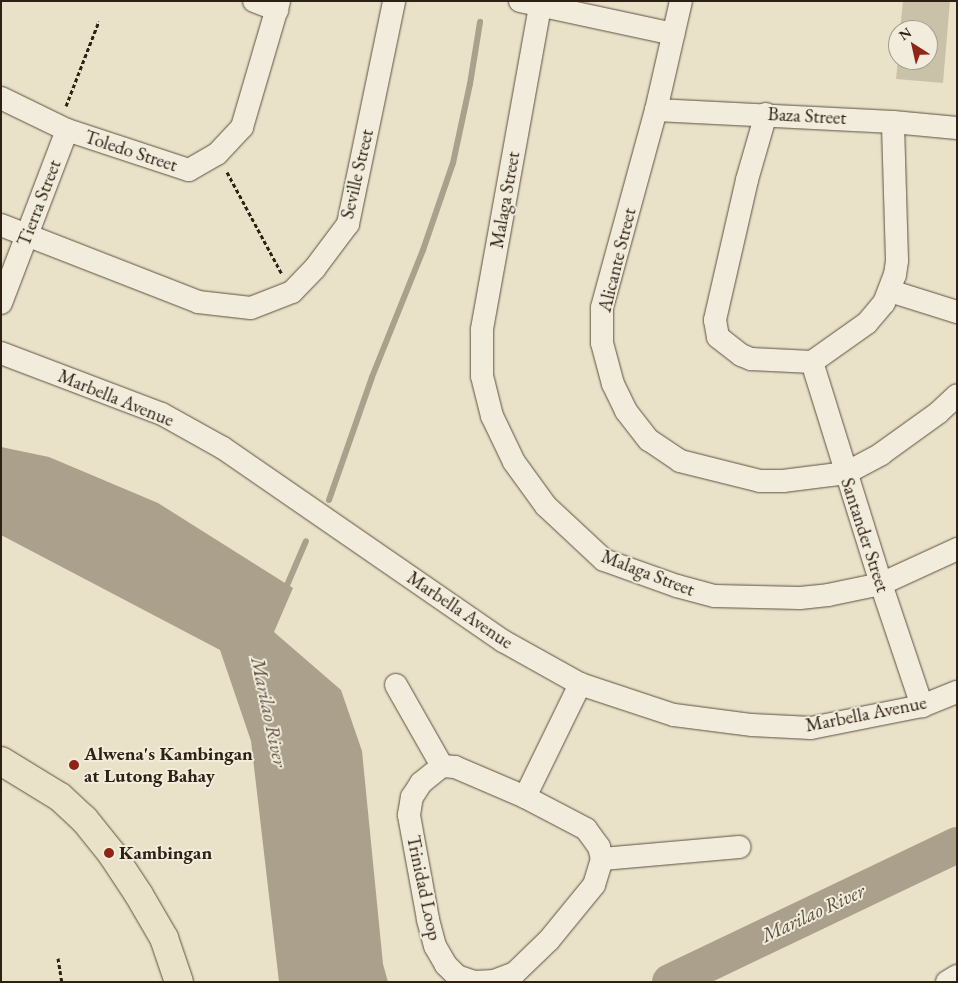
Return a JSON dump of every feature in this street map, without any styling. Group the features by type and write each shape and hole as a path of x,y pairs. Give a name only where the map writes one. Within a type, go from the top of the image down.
{"main road":[{"path":"1,761 60,797 84,819 112,854 164,938 179,982"},
{"path":"1,783 41,786"}],"street":[{"path":"254,1 278,6"},
{"name":"Seville Street","path":"1,226 198,302 251,308 292,292 315,268 348,224 394,1"},
{"name":"Alicante Street","path":"681,1 656,110 602,308 602,343 618,397 626,411 649,440 680,460 760,481 783,481 846,473 881,454 938,413 957,395"},
{"path":"534,3 674,34"},
{"name":"Malaga Street","path":"534,3 482,330 482,376 492,416 514,462 546,506 604,560 677,586 715,596 800,598 881,584 957,549"},
{"name":"Toledo Street","path":"1,98 62,128 189,170 217,154 242,127 278,6"},
{"name":"Baza Street","path":"656,110 766,114 957,128"},
{"path":"766,114 747,180 715,320 718,337 741,355 751,359 812,362 867,323 884,303 890,291 897,260 893,122"},
{"name":"Tierra Street","path":"1,303 26,236 62,128"},
{"path":"890,291 957,312"},
{"name":"Marbella Avenue","path":"1,353 162,414 223,448 503,641 580,684 674,715 752,724 811,728 922,706 957,692"},
{"name":"Santander Street","path":"812,362 881,584 922,706"},
{"path":"525,797 580,684"},
{"path":"396,685 442,766 455,767 525,797 586,829 599,847 602,859 739,847"},
{"name":"Trinidad Loop","path":"442,766 421,783 412,797 409,815 435,946 446,965 457,976 474,982 494,981 515,973 549,940 585,897 594,885 602,859"},
{"path":"947,982 957,976"}],"path":[{"path":"62,128 99,20"},
{"path":"217,154 292,292"},
{"path":"58,958 62,982"}],"shaded area":[{"path":"903,1 950,1 943,83 896,79 897,70 938,70 938,20 901,20"}],"water":[{"path":"1,447 49,457 158,503 293,588 274,632 341,690 362,751 383,964 388,982 279,982 251,741 220,650 1,535"}],"waterway":[{"path":"329,500 372,377 423,250 453,163 470,84 480,22"},
{"path":"285,590 306,541"},
{"name":"Marilao River","path":"670,982 957,845"}],"place":[{"name":"Alwena's Kambingan at Lutong Bahay","path":"74,765"},
{"name":"Kambingan","path":"109,853"}]}
